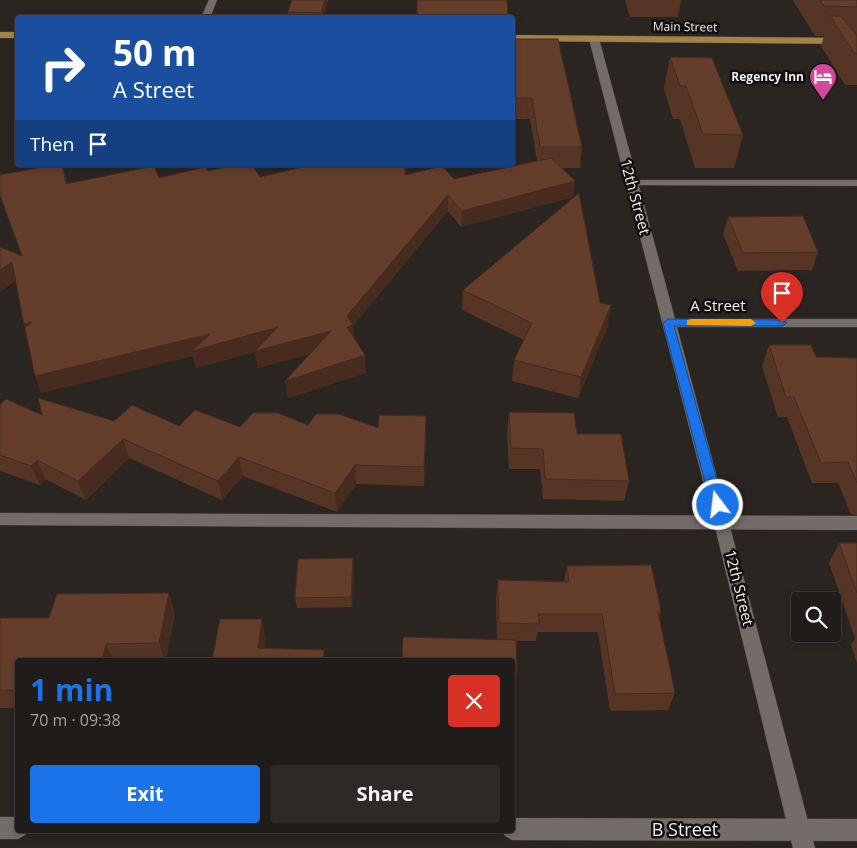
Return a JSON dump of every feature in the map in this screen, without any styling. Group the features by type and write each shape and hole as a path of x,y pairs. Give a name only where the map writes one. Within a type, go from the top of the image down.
{"main road":[{"path":"0,35 15,35"},
{"name":"Main Street","path":"515,38 857,41"}],"street":[{"path":"206,15 213,0"},
{"name":"12th Street","path":"594,39 722,523 802,839"},
{"path":"836,41 845,54"},
{"path":"631,182 857,183"},
{"name":"A Street","path":"668,323 857,323"},
{"path":"0,519 857,523"},
{"path":"0,828 15,828"},
{"name":"B Street","path":"515,829 802,839 857,830"}],"building":[{"path":"292,0 325,0 321,13 288,12"},
{"path":"417,0 507,0 508,15 417,15"},
{"path":"820,0 857,0 857,7 824,6"},
{"path":"830,16 841,16 857,36 857,54 855,54"},
{"path":"515,39 558,39 582,147 540,147 532,98 515,98"},
{"path":"670,57 712,58 743,135 703,134 686,86 680,86"},
{"path":"551,158 575,181 462,211 448,195 347,316 353,325 347,327 365,355 285,381 331,331 255,351 278,327 192,351 210,334 35,376 25,328 32,322 24,324 12,262 0,270 0,247 22,256 0,195 0,175 43,167 62,167 66,184 149,167 154,167 159,178 205,167 208,171 226,167 253,167 260,177 303,167 405,167 405,175 443,167 454,179"},
{"path":"579,193 600,303 611,305 581,377 514,360 532,323 463,290"},
{"path":"803,216 818,252 743,253 728,217"},
{"path":"769,345 811,345 816,357 857,358 857,483 848,462 821,463 794,397 786,397"},
{"path":"38,398 114,421 132,405 179,426 195,410 240,427 253,413 278,413 308,425 316,414 339,414 378,428 379,415 426,416 424,467 355,465 335,493 239,457 218,481 123,439 78,481 37,460 31,466 0,455 0,405 6,399 42,415"},
{"path":"509,412 574,413 577,434 621,434 629,481 545,479 543,449 511,448"},
{"path":"839,543 857,543 857,593"},
{"path":"353,558 351,597 295,598 298,559"},
{"path":"651,565 661,612 658,612 675,693 615,694 602,614 538,614 539,624 499,623 498,580 569,582 567,566"},
{"path":"169,593 159,643 106,644 102,658 15,658 15,690 0,690 0,618 49,618 57,594"},
{"path":"220,619 262,619 258,648 324,650 323,658 212,658"},
{"path":"403,637 516,640 517,670 515,670 515,658 402,658"}],"slow traffic":[{"path":"691,323 751,323"}],"place":[{"name":"Regency Inn","path":"823,101"}],"route":[{"path":"718,505 668,323 782,323"}]}
